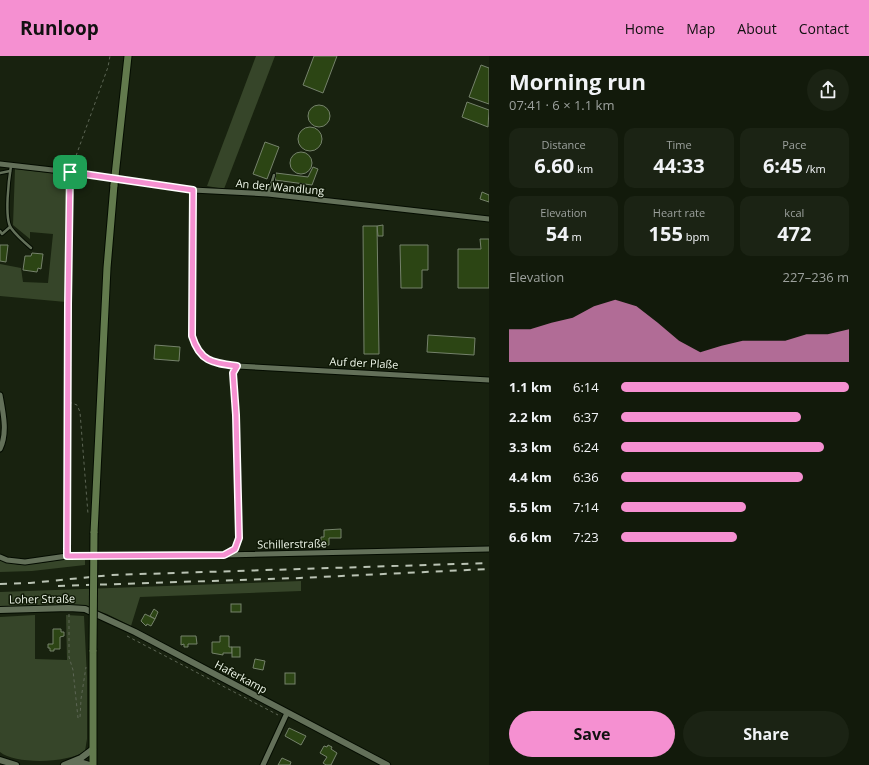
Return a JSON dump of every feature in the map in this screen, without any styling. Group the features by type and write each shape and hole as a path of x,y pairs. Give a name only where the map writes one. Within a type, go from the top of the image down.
{"main road":[{"path":"93,765 94,533 107,268 113,179 128,56"}],"street":[{"path":"0,164 11,168 70,172"},
{"name":"An der Wandlung","path":"193,190 268,194 489,219"},
{"name":"Auf der Plaße","path":"193,190 192,336 200,353 206,358 215,363 237,366 489,380"},
{"path":"224,555 235,549 239,538 236,415 233,373 237,366"},
{"path":"0,395 4,429 3,443 0,449"},
{"name":"Schillerstraße","path":"0,557 7,560 25,562 67,556 224,555 489,549"},
{"name":"Loher Straße","path":"0,610 85,609"},
{"name":"Haferkamp","path":"85,609 135,632 286,715 387,765"},
{"path":"263,765 286,715"},
{"path":"71,763 93,749"},
{"path":"0,760 16,765"},
{"path":"64,765 80,762 90,765"}],"lane":[{"path":"0,173 11,168"},
{"path":"11,168 8,182 8,216 10,227 31,248"},
{"path":"268,194 274,175"},
{"path":"0,231 2,234 10,227"}],"path":[{"path":"67,556 70,172 108,67 110,56"},
{"path":"70,172 193,190"},
{"path":"68,401 77,405 80,412 88,518"},
{"path":"74,613 69,613 69,657 73,670 78,718 80,718 86,664"},
{"path":"123,634 275,714 286,715"}],"green space":[{"path":"256,56 275,56 224,189 207,186"},
{"path":"15,169 68,175 66,302 0,296 0,264 21,268 23,282 48,283 53,234 30,232 30,239 13,225"},
{"path":"85,558 85,565 32,571 0,572 0,560 19,565"},
{"path":"301,581 301,591 140,597 131,626 107,614 83,606 0,607 0,592"},
{"path":"35,615 35,659 67,660 66,615 84,616 87,677 87,739 85,751 67,758 30,761 8,756 0,752 0,617"}],"building":[{"path":"314,56 337,56 323,93 303,85"},
{"path":"481,65 489,68 489,104 469,97"},
{"path":"467,102 489,110 488,127 462,117"},
{"path":"315,105 323,105 330,112 330,120 323,127 315,127 308,120 308,112"},
{"path":"310,127 315,128 321,134 321,144 315,150 310,151 305,150 299,144 298,139 299,134 305,128"},
{"path":"265,142 279,147 267,179 253,174"},
{"path":"301,152 305,153 311,159 311,167 305,173 301,174 297,173 291,167 290,163 291,159 297,153"},
{"path":"313,167 318,169 312,185 275,180 276,173 308,177"},
{"path":"482,192 489,195 489,202 480,199"},
{"path":"383,225 383,236 378,236 377,226"},
{"path":"363,226 377,226 379,354 364,354"},
{"path":"480,239 489,239 489,288 458,288 458,249 481,249"},
{"path":"0,245 8,245 6,262 0,261"},
{"path":"400,245 428,245 428,270 422,270 422,288 401,288"},
{"path":"32,253 43,254 41,269 38,268 37,272 23,270 25,256 31,256"},
{"path":"428,335 475,338 474,355 427,352"},
{"path":"155,345 180,347 179,361 154,359"},
{"path":"341,529 341,538 329,538 329,545 321,545 321,537 324,537 324,530"},
{"path":"231,604 241,604 241,612 231,612"},
{"path":"154,609 158,612 155,619 150,616"},
{"path":"145,614 155,619 151,626 147,624 146,626 141,621"},
{"path":"53,629 61,629 61,632 64,632 64,636 60,637 60,649 50,651 48,644 53,644"},
{"path":"181,636 196,636 197,644 188,644 188,647 184,647 184,644 181,645"},
{"path":"220,636 229,636 229,647 232,647 232,653 223,653 223,655 212,653 212,642 220,642"},
{"path":"232,647 240,647 240,657 232,657"},
{"path":"255,659 265,661 263,670 253,668"},
{"path":"285,673 295,673 295,684 285,684"},
{"path":"289,728 306,736 301,745 285,736"},
{"path":"328,745 337,753 331,765 326,765 323,763 327,757 320,753 324,746 327,747"},
{"path":"282,758 291,762 290,765 278,765"}],"railway":[{"path":"0,584 30,583 111,575 489,563"},
{"path":"58,586 300,578 489,569"}],"route":[{"path":"70,172 193,190 192,336 200,353 206,358 215,363 237,366 233,373 236,415 239,538 235,549 224,555 67,556 70,172"}]}
